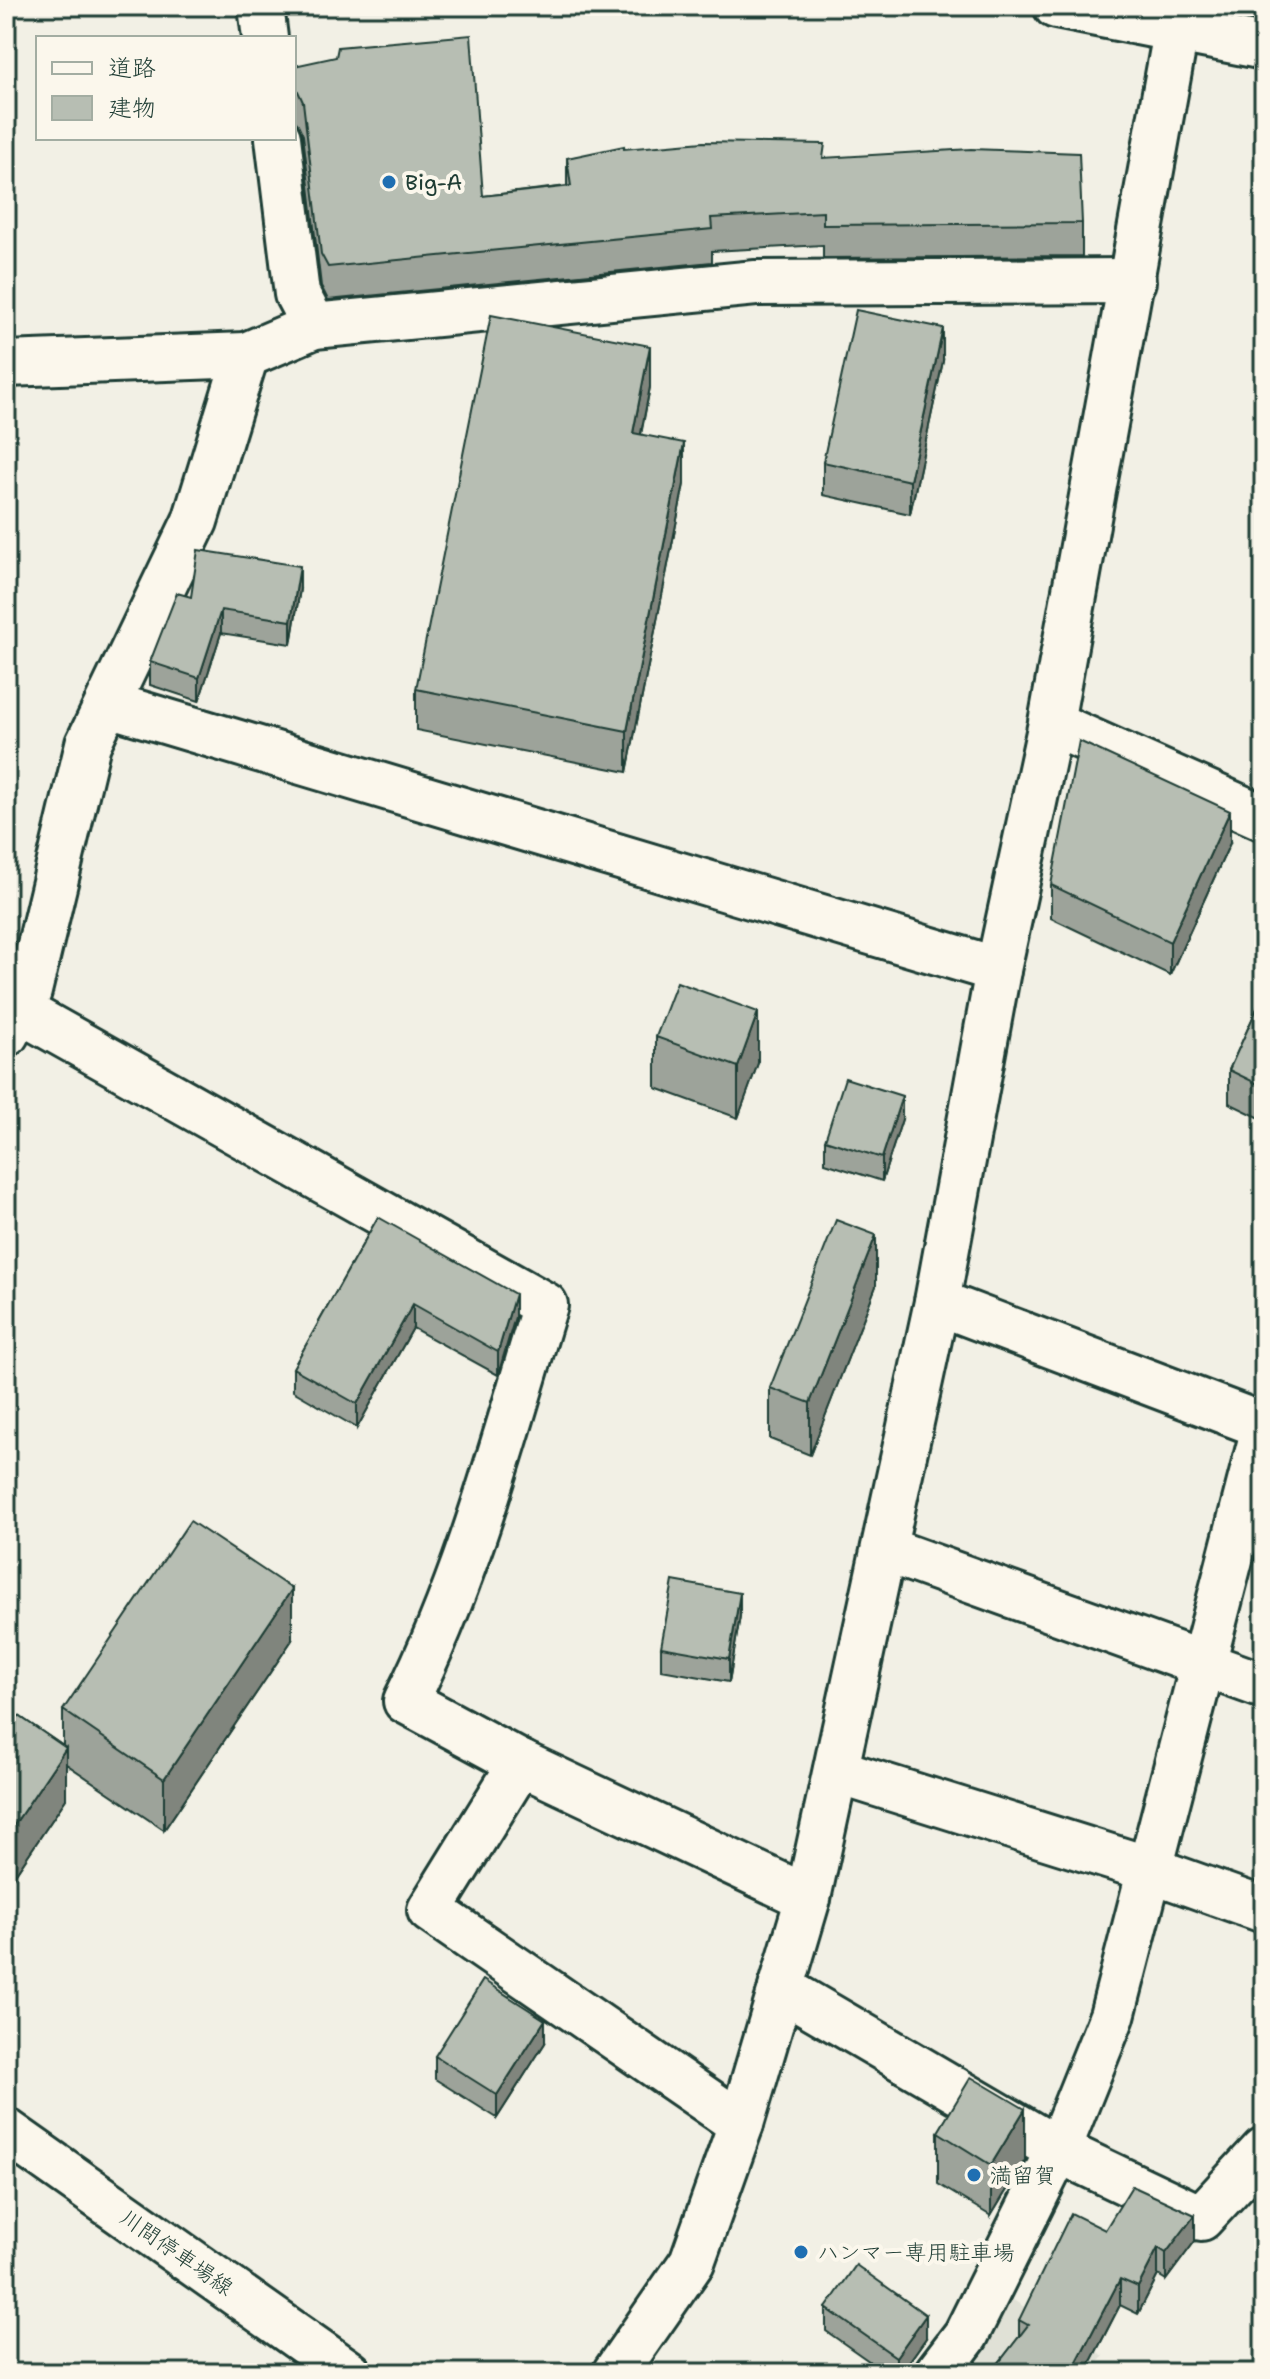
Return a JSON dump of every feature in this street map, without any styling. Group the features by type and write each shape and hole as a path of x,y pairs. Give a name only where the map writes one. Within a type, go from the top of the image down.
{"street":[{"path":"261,6 265,36"},
{"path":"1056,6 1179,19 1264,47"},
{"path":"615,2373 692,2262 741,2124 808,1898 937,1302 998,970 1051,723 1179,19"},
{"path":"278,140 297,294 314,326"},
{"path":"6,364 246,355 314,326 756,283 1133,281"},
{"path":"246,355 195,521 88,744 14,1022 545,1305 478,1526 439,1634 406,1701 521,1763 808,1898"},
{"path":"108,704 998,970"},
{"path":"1051,723 1264,818"},
{"path":"937,1302 1264,1427 1255,1502 1202,1664 1152,1870 1112,2016 1058,2150 966,2335 937,2373"},
{"path":"884,1549 1264,1686"},
{"path":"521,1763 430,1910 741,2124"},
{"path":"836,1771 1152,1870 1264,1910"},
{"path":"781,1988 1058,2150 1201,2218 1264,2150"},
{"name":"川間停車場線","path":"6,2131 349,2373"}],"shaded area":[{"path":"1005,2295 1104,2356 1088,2373 961,2373"}],"building":[{"path":"471,35 483,196 571,186 567,158 624,146 624,149 703,142 825,144 823,158 971,149 1079,153 1082,223 823,225 823,212 711,218 712,229 328,267 321,254 303,102 296,89 296,66 336,57 338,47"},
{"path":"856,310 943,328 910,481 823,462"},
{"path":"491,315 650,346 633,433 684,443 627,731 416,689"},
{"path":"198,550 300,566 291,621 221,610 199,678 150,662 177,593 191,597"},
{"path":"1079,741 1230,811 1170,942 1051,885"},
{"path":"677,982 758,1012 738,1067 656,1037"},
{"path":"1264,993 1264,1087 1229,1070"},
{"path":"845,1078 902,1096 882,1158 825,1140"},
{"path":"378,1217 515,1294 498,1352 413,1304 357,1404 293,1368"},
{"path":"836,1220 876,1235 810,1403 770,1388"},
{"path":"190,1521 292,1589 164,1779 63,1710"},
{"path":"673,1581 740,1593 729,1659 661,1647"},
{"path":"6,1707 66,1748 6,1837"},
{"path":"483,1980 545,2020 497,2095 435,2056"},
{"path":"971,2077 1025,2109 991,2165 938,2132"},
{"path":"1132,2186 1195,2215 1166,2253 1158,2248 1138,2287 1120,2279 1071,2373 991,2373 1028,2325 1019,2320 1071,2213 1105,2230"},
{"path":"856,2265 926,2315 896,2357 826,2308"}],"place":[{"name":"Big-A","path":"389,182"},
{"name":"満留賀","path":"974,2175"},
{"name":"ハンマー専用駐車場","path":"801,2252"}]}
